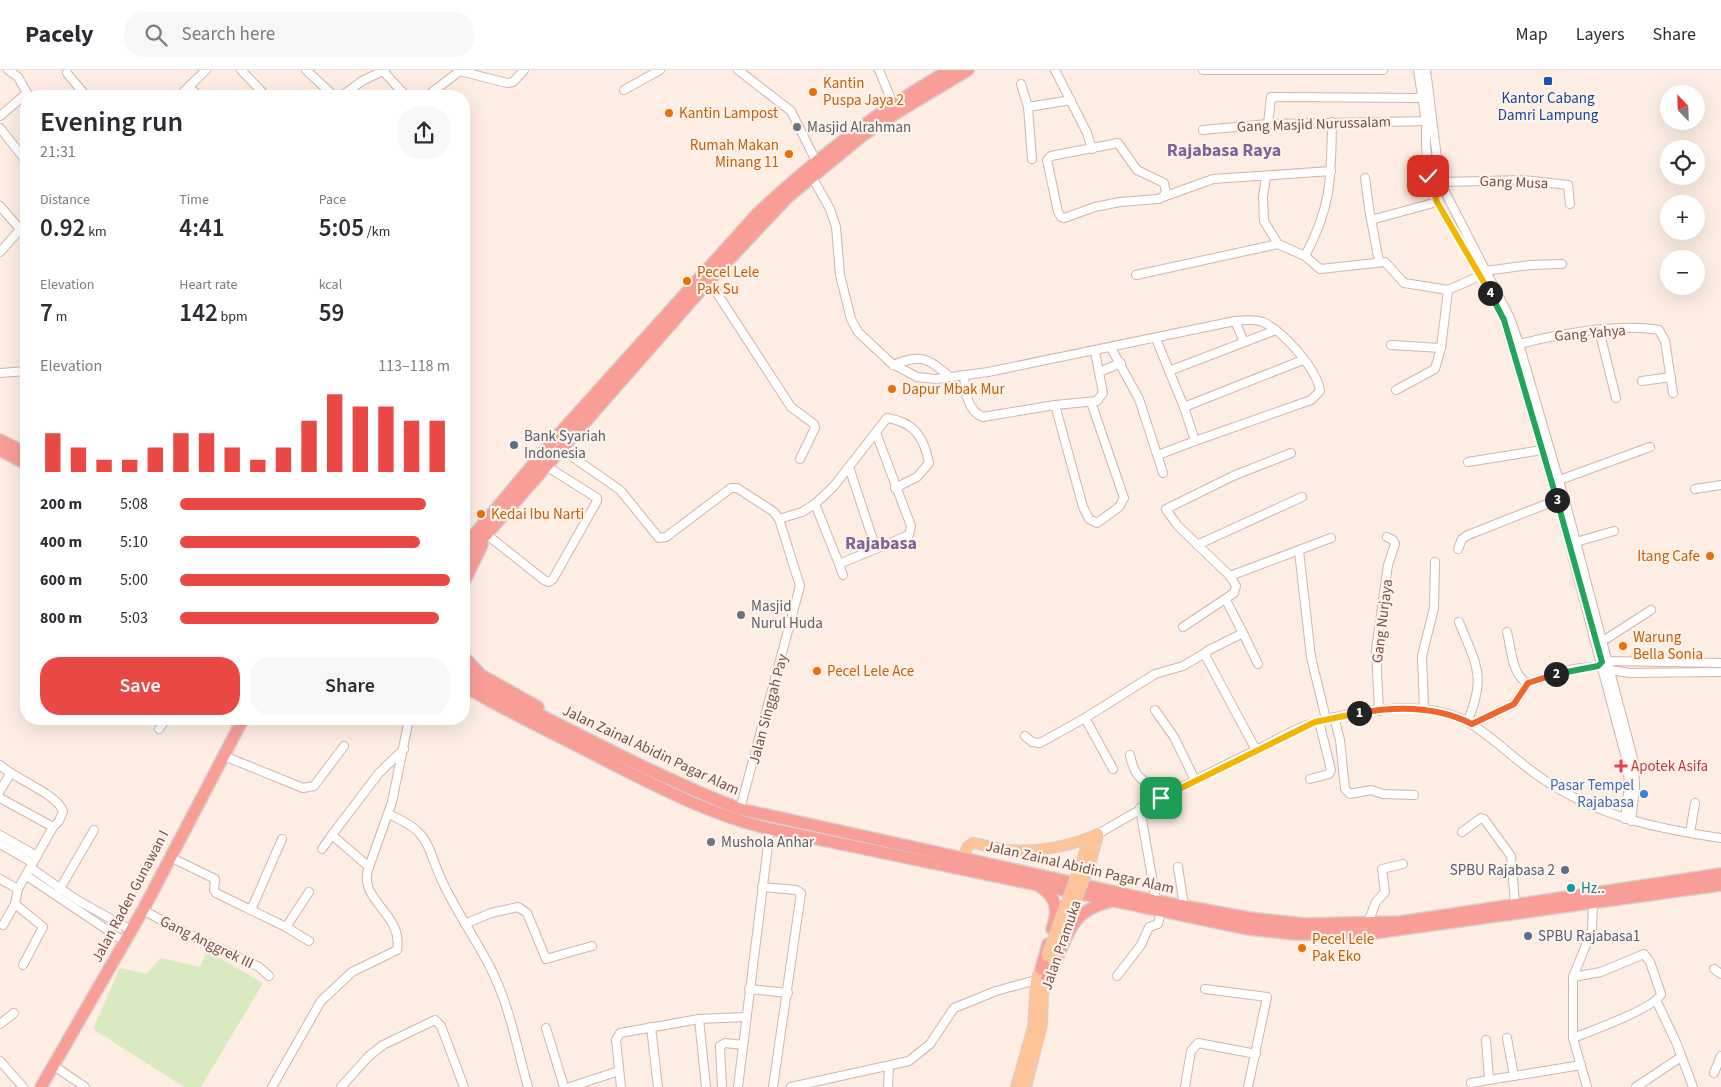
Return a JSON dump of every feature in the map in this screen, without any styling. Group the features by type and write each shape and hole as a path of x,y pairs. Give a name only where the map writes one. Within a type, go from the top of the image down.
{"highway":[{"path":"470,552 481,536 752,219 816,161 893,104 950,70"},
{"path":"664,324 709,281 764,221 812,177 862,136 968,70"},
{"path":"470,542 481,536 546,466 650,339"},
{"path":"0,440 20,450"},
{"path":"0,450 20,461"},
{"path":"470,570 482,547 481,536"},
{"path":"470,663 482,675 526,698 554,722"},
{"name":"Jalan Zainal Abidin Pagar Alam","path":"470,678 527,714 699,807 725,817 1113,902 1184,906 1280,922 1367,929 1514,904 1721,874"},
{"name":"Jalan Zainal Abidin Pagar Alam","path":"470,689 527,714 554,722 709,797 740,809 964,857 1159,906 1279,933 1367,929 1593,903 1721,885"},
{"name":"Jalan Raden Gunawan I","path":"41,1087 143,910 240,725"},
{"path":"1037,884 1052,897 1057,914"},
{"path":"1041,975 1076,919 1088,909 1113,902"},
{"path":"1041,975 1057,914 1062,909 1070,909 1075,914 1076,919"}],"main road":[{"path":"964,857 967,847 974,842 1007,850 1039,850 1056,848 1093,836"},
{"name":"Jalan Pramuka","path":"1016,1087 1033,1027 1041,975 1050,958 1087,860 1093,836"},
{"name":"Jalan Pramuka","path":"1026,1087 1042,1025 1043,994 1041,975"}],"street":[{"path":"8,70 18,77 28,90"},
{"path":"186,90 206,70"},
{"path":"241,70 260,90"},
{"path":"306,70 328,90"},
{"path":"435,90 460,71 507,83 513,82 524,70"},
{"path":"738,70 791,111 816,161"},
{"path":"879,70 893,104"},
{"path":"1055,70 1087,133 1092,149"},
{"path":"1203,70 1383,70"},
{"path":"1418,70 1440,182 1477,263"},
{"path":"1426,70 1429,121 1428,176 1437,202 1510,318 1519,344 1555,481 1557,500 1603,641 1605,666"},
{"path":"350,90 362,81 384,71 401,90"},
{"path":"624,90 657,71"},
{"path":"66,73 81,90"},
{"path":"1021,84 1028,108 1032,159"},
{"path":"189,87 192,90"},
{"path":"1268,124 1272,97 1422,98"},
{"path":"0,116 20,99"},
{"path":"1028,108 1071,100"},
{"name":"Gang Masjid Nurussalam","path":"1203,130 1268,124 1429,121"},
{"path":"1305,256 1319,229 1326,208 1331,171 1332,122"},
{"path":"0,128 20,153"},
{"path":"1163,197 1166,192 1164,183 1137,170 1121,144 1051,156 1046,160 1057,209 1061,217 1112,204 1163,197 1206,180 1331,171"},
{"path":"812,177 830,209 836,227 840,275 851,320 858,332 892,365 917,377 936,379 964,375 1095,352 1236,321 1262,321 1276,330 1314,373 1319,386 1317,396 1158,455"},
{"path":"1266,177 1263,196 1264,221 1278,244"},
{"path":"1366,178 1379,262"},
{"name":"Gang Musa","path":"1440,182 1524,180 1568,185 1570,204"},
{"path":"1371,220 1437,202"},
{"path":"0,206 20,223"},
{"path":"0,252 20,229"},
{"path":"1136,275 1266,245 1278,244 1305,256 1320,269 1379,262 1387,263 1399,280 1404,283 1448,290 1483,273 1530,265 1562,264"},
{"path":"1483,273 1504,320 1542,450 1576,542 1584,585 1605,666 1634,762 1635,788 1628,820"},
{"path":"709,281 790,407 814,424 815,428 800,459"},
{"path":"1396,390 1434,371 1441,348 1448,290"},
{"path":"1236,321 1244,342"},
{"name":"Gang Yahya","path":"1519,344 1554,335 1598,330 1652,329 1661,332 1672,376"},
{"path":"1169,371 1276,330"},
{"path":"1598,330 1616,398"},
{"path":"1156,339 1184,407 1195,441"},
{"path":"1391,345 1441,348"},
{"path":"1111,348 1139,399 1163,474"},
{"path":"964,375 970,405 976,415 983,417 1091,402 1101,398 1103,393 1095,352"},
{"path":"892,365 923,358 930,360 950,376"},
{"path":"1184,407 1303,360"},
{"path":"1099,372 1120,363"},
{"path":"1517,368 1525,366"},
{"path":"3,373 20,372"},
{"path":"1642,381 1672,376 1673,392"},
{"path":"1055,406 1083,507 1089,519 1097,523 1119,507 1124,498 1091,402"},
{"path":"561,449 620,490 657,537 661,539 731,488 737,488 771,509 779,519 802,512 815,504 834,486 886,418 909,425 916,430 926,451 929,463 924,471 895,488"},
{"path":"839,564 909,535 912,529 895,488 876,433"},
{"path":"1555,481 1650,447"},
{"path":"1468,462 1542,450"},
{"path":"1183,627 1226,600 1236,589 1230,576 1178,526 1166,509 1233,476 1291,453"},
{"path":"481,536 544,580 549,582 553,579 597,501 596,498 546,466"},
{"path":"849,466 876,549"},
{"path":"1695,489 1721,486"},
{"path":"1197,545 1302,497"},
{"path":"1458,550 1462,539 1468,535 1557,500"},
{"path":"815,504 843,576"},
{"name":"Jalan Singgah Pay","path":"740,809 800,586 779,519"},
{"path":"1576,542 1614,531"},
{"name":"Gang Nurjaya","path":"1379,711 1376,650 1388,565 1395,544 1393,540 1387,537"},
{"path":"1230,576 1331,538"},
{"path":"1299,551 1311,657 1326,719 1331,770 1329,774 1310,779"},
{"path":"1424,709 1422,656 1434,608 1435,562"},
{"path":"1226,600 1258,664"},
{"path":"1603,641 1651,610"},
{"path":"1459,622 1476,662 1479,680 1469,723"},
{"path":"1507,632 1517,672 1523,681 1528,683"},
{"path":"1243,633 1206,651 1206,656 1256,750"},
{"path":"1025,736 1032,742 1040,743 1085,718 1155,674 1183,666 1206,656"},
{"path":"1469,723 1514,704 1528,683 1573,669 1605,666 1721,664"},
{"path":"1605,666 1630,673 1721,672"},
{"path":"1093,836 1140,808 1194,780 1326,719 1379,711 1424,709 1449,714 1469,723 1545,780 1596,808 1628,820 1721,838"},
{"path":"1155,710 1174,737 1194,780"},
{"path":"1085,718 1113,769"},
{"path":"1326,719 1340,740 1345,789 1350,794 1371,790 1383,794 1414,795"},
{"path":"159,729 162,725"},
{"path":"272,1087 321,1001 352,972 397,950 400,942 395,928 367,887 365,877 388,814 408,725"},
{"path":"224,756 303,788 314,786 344,746"},
{"path":"322,849 380,773 404,749"},
{"path":"1130,756 1137,776 1156,791 1161,798"},
{"path":"0,765 10,774 55,800 61,806 63,814 18,889 15,904 3,925"},
{"path":"0,791 10,774"},
{"path":"0,798 53,828"},
{"path":"1690,833 1695,803"},
{"path":"1117,976 1136,951 1149,927 1158,924 1159,906 1140,808"},
{"path":"388,814 407,822 428,844 443,884 478,944 501,992 528,1087"},
{"path":"1462,832 1481,818 1484,818 1511,856 1514,904"},
{"path":"740,1087 748,989 770,828"},
{"path":"58,892 94,830"},
{"path":"0,834 34,862 58,892 124,941"},
{"path":"332,835 369,867"},
{"path":"251,910 282,840"},
{"path":"0,844 34,862"},
{"path":"170,857 215,879 214,890 216,893 286,927 309,941"},
{"path":"1367,929 1376,902 1385,892 1382,869 1403,864"},
{"path":"1178,867 1184,906"},
{"path":"26,876 131,930"},
{"path":"0,879 18,889"},
{"path":"762,886 801,891 788,993 773,1087"},
{"path":"286,927 309,892"},
{"path":"1587,1087 1573,1038 1573,977 1592,930 1593,903"},
{"path":"15,904 43,927 23,965"},
{"path":"465,924 491,913 518,907 527,913 546,959 592,946"},
{"name":"Gang Anggrek III","path":"143,910 176,928 259,967 269,976"},
{"path":"1573,977 1601,972 1644,954 1650,962 1660,991 1660,998 1628,1016 1573,1038"},
{"path":"791,1087 909,1061 922,1052 944,1025 952,1010 960,1005 1041,975"},
{"path":"748,989 788,993"},
{"path":"1205,989 1267,997 1248,1087"},
{"path":"1656,1000 1692,1087"},
{"path":"0,1024 14,1013"},
{"path":"621,1087 617,1036 622,1032 699,1019 746,1017"},
{"path":"699,1019 706,1087"},
{"path":"342,1087 383,1045 437,1020 464,1087"},
{"path":"651,1027 658,1087"},
{"path":"546,1028 564,1087"},
{"path":"1507,1038 1514,1076"},
{"path":"1486,1040 1489,1079"},
{"path":"722,1087 720,1046 725,1043 742,1045"},
{"path":"1185,1087 1190,1051 1198,1043 1256,1054"},
{"path":"1714,1072 1721,1056"},
{"path":"1641,1086 1681,1057"},
{"path":"0,1061 23,1087"},
{"path":"1471,1083 1581,1065"},
{"path":"54,1066 84,1087"},
{"path":"888,1087 889,1066"},
{"path":"570,1087 619,1071"}],"green space":[{"path":"207,951 263,983 201,1087 184,1087 93,1029 120,968 146,974 161,958 200,967"}],"place":[{"name":"Kantor Cabang Damri Lampung","path":"1548,81"},
{"name":"Kantin Puspa Jaya 2","path":"813,92"},
{"name":"Kantin Lampost","path":"669,113"},
{"name":"Masjid Alrahman","path":"797,127"},
{"name":"Rumah Makan Minang 11","path":"789,154"},
{"name":"Pecel Lele Pak Su","path":"687,281"},
{"name":"Dapur Mbak Mur","path":"892,389"},
{"name":"Bank Syariah Indonesia","path":"514,445"},
{"name":"Kedai Ibu Narti","path":"481,514"},
{"name":"Itang Cafe","path":"1710,556"},
{"name":"Masjid Nurul Huda","path":"741,615"},
{"name":"Warung Bella Sonia","path":"1623,646"},
{"name":"Pecel Lele Ace","path":"817,671"},
{"name":"Apotek Asifa","path":"1621,766"},
{"name":"Pasar Tempel Rajabasa","path":"1644,794"},
{"name":"Mushola Anhar","path":"711,842"},
{"name":"SPBU Rajabasa 2","path":"1565,870"},
{"name":"Hz..","path":"1571,888"},
{"name":"SPBU Rajabasa1","path":"1528,936"},
{"name":"Pecel Lele Pak Eko","path":"1302,948"}],"district":[{"name":"Rajabasa Raya","path":"1224,150"},
{"name":"Rajabasa","path":"881,543"}],"route":[{"path":"1161,798 1194,780 1315,722 1366,712 1412,709 1432,710 1449,714 1472,724 1514,704 1528,683 1573,669 1598,666 1602,662 1504,320 1482,275 1437,202 1428,176"}]}
